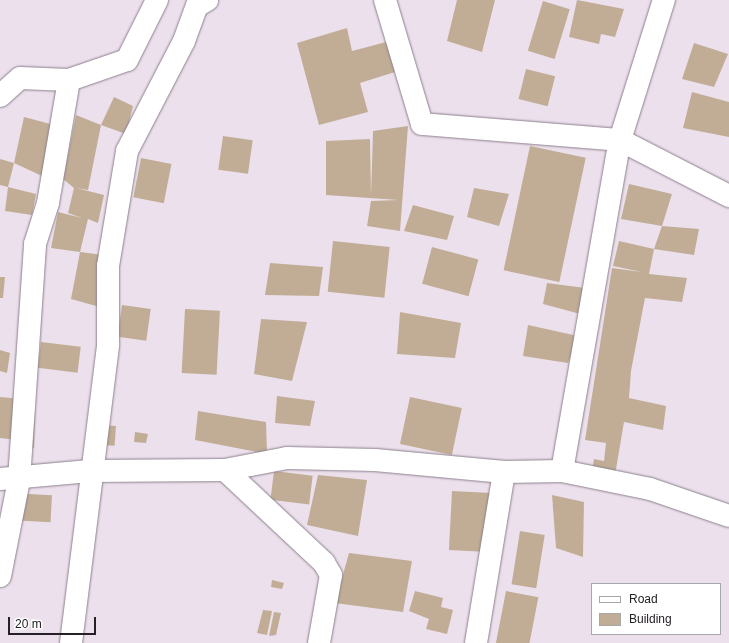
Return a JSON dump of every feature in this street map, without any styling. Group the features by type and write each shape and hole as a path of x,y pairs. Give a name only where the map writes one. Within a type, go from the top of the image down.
{"street":[{"path":"0,96 20,78 69,80 127,60 157,0"},
{"path":"71,643 90,471 108,344 108,266 127,151 184,41 197,6 207,0"},
{"path":"384,0 422,124 620,140 729,196"},
{"path":"562,470 620,140 664,0"},
{"path":"0,576 35,244 48,204 69,80"},
{"path":"10,479 90,471 225,470 288,458 375,460 504,472 562,470 650,489 729,516"},
{"path":"225,470 324,563 331,575 319,643"},
{"path":"476,643 504,472"}],"building":[{"path":"457,0 495,0 482,52 447,41"},
{"path":"577,0 624,9 615,37 601,34 599,44 569,37"},
{"path":"543,1 570,9 555,59 528,51"},
{"path":"347,28 352,51 390,41 395,72 360,83 368,112 319,125 297,43"},
{"path":"694,43 728,54 714,87 682,79"},
{"path":"526,69 555,76 548,106 519,99"},
{"path":"692,92 729,102 729,137 683,128"},
{"path":"114,97 133,106 126,134 101,125"},
{"path":"76,115 101,125 88,190 76,188 104,195 98,223 88,219 80,252 51,248 58,212 82,218 68,213 74,188 63,179"},
{"path":"24,117 58,126 42,176 14,163"},
{"path":"408,126 400,231 367,226 371,201 398,200 326,195 326,141 370,139 371,196 373,131"},
{"path":"223,136 253,140 248,174 218,170"},
{"path":"530,146 586,158 559,282 504,270"},
{"path":"141,158 171,164 164,203 133,197"},
{"path":"0,159 14,163 8,187 0,185"},
{"path":"629,184 672,194 662,226 621,219"},
{"path":"8,187 36,194 32,215 5,211"},
{"path":"474,188 509,194 499,226 467,217"},
{"path":"413,205 454,216 447,240 404,231"},
{"path":"662,226 699,229 694,255 654,249"},
{"path":"333,241 390,247 384,298 328,292"},
{"path":"619,241 654,249 649,274 687,278 682,302 645,298 631,371 629,398 666,406 663,430 624,422 615,475 592,471 594,459 604,461 606,443 585,440 612,268 642,272 613,266"},
{"path":"432,247 478,259 469,296 422,284"},
{"path":"80,252 103,255 100,307 71,299"},
{"path":"270,263 323,267 319,296 265,295"},
{"path":"0,277 5,277 3,298 0,298"},
{"path":"547,283 585,288 584,315 543,304"},
{"path":"122,305 151,309 146,341 118,337"},
{"path":"185,309 220,311 217,375 182,373"},
{"path":"400,312 461,323 455,358 397,354"},
{"path":"261,319 307,322 292,381 254,374"},
{"path":"528,325 578,336 568,363 523,356"},
{"path":"41,342 81,347 78,373 38,368"},
{"path":"0,350 10,353 7,373 0,371"},
{"path":"277,396 315,401 310,426 275,423"},
{"path":"0,397 22,399 18,440 0,438"},
{"path":"410,397 462,408 452,455 400,444"},
{"path":"35,411 34,448 28,447 30,413"},
{"path":"198,411 266,422 267,454 195,440"},
{"path":"103,425 116,426 115,446 102,445"},
{"path":"135,432 148,434 146,443 134,442"},
{"path":"274,471 313,476 309,505 270,500"},
{"path":"318,475 367,480 358,536 307,525"},
{"path":"452,491 491,493 488,552 449,550"},
{"path":"10,493 52,495 51,522 9,520"},
{"path":"552,495 584,502 583,557 556,548"},
{"path":"520,531 545,535 536,588 512,584"},
{"path":"349,553 412,561 403,612 335,603"},
{"path":"272,580 284,583 282,589 271,587"},
{"path":"415,591 443,598 441,607 453,610 447,634 426,629 429,619 409,611"},
{"path":"506,591 538,597 530,643 496,643"},
{"path":"263,610 272,611 267,635 257,633"},
{"path":"274,612 281,613 276,635 269,636"}]}
